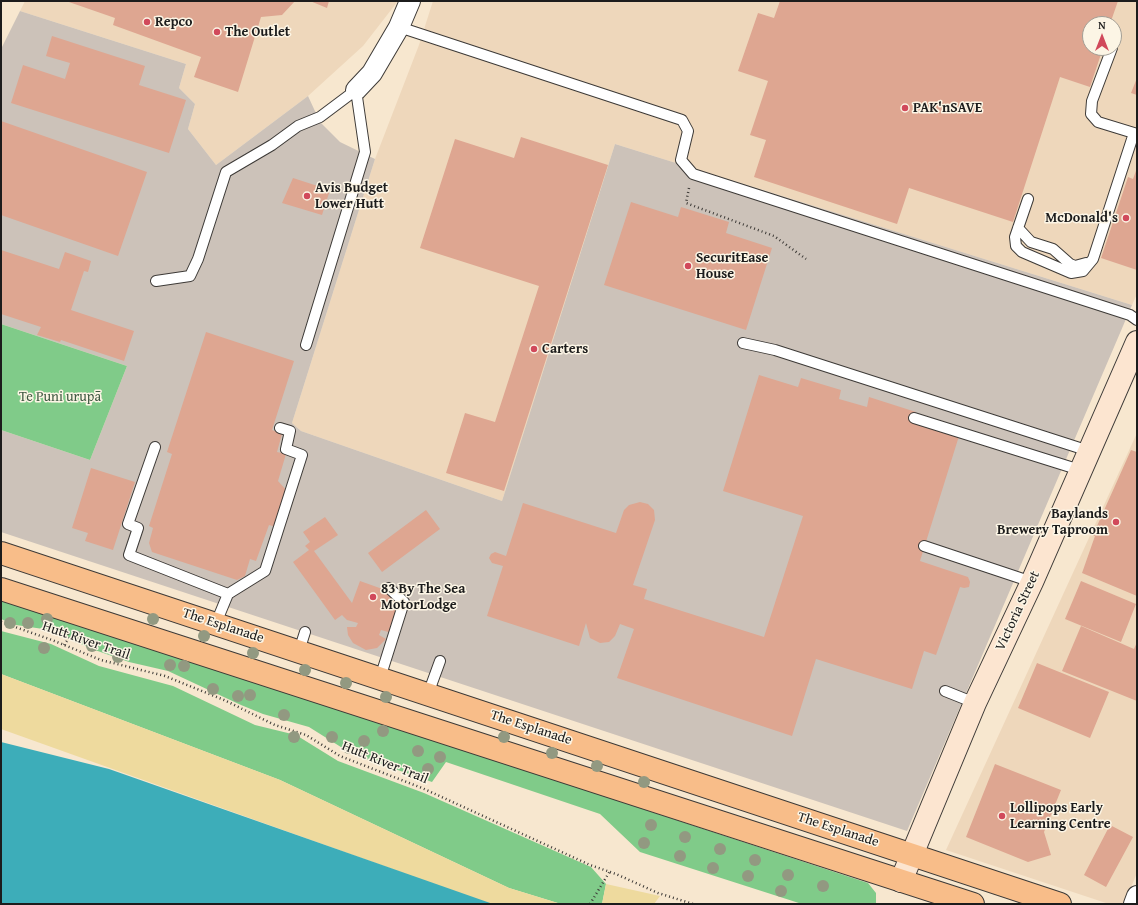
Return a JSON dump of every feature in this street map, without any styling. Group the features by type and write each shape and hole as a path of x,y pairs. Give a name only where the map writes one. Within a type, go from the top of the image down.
{"main road":[{"name":"The Esplanade","path":"1,553 216,623 302,642 380,678 1060,904"},
{"name":"The Esplanade","path":"1,589 973,904"}],"street":[{"path":"356,90 372,74 400,27 410,1"},
{"name":"Victoria Street","path":"901,881 911,854 976,703 1032,582 1137,342"},
{"path":"1134,904 1137,896"}],"lane":[{"path":"400,27 682,120 688,131 682,160 693,174 1130,315 1137,320"},
{"path":"1028,199 1015,237 1016,246 1022,252 1031,257 1071,273 1083,271 1093,259 1135,134 1098,122 1092,114 1092,101 1109,56"},
{"path":"156,281 190,276 198,259 226,172 272,145 298,126 320,118 356,90 365,152 306,345"},
{"path":"1018,228 1031,242 1053,249 1075,266 1082,265 1093,259"},
{"path":"743,344 783,353 1089,451"},
{"path":"914,418 1080,470"},
{"path":"216,623 228,594 265,571 302,456 286,449 290,432 280,428"},
{"path":"155,447 128,524 138,528 129,555 228,594"},
{"path":"924,546 1032,582"},
{"path":"380,678 404,602 390,588"},
{"path":"428,694 440,660"},
{"path":"945,691 976,703"}],"path":[{"path":"693,174 686,203 774,236 806,259"},
{"name":"Hutt River Trail","path":"1,622 52,640 101,660 165,676 224,700 275,725 306,735 340,756 422,788 658,893 693,904"},
{"path":"590,904 610,871"}],"shaded area":[{"path":"25,1 398,1 363,46 308,96 216,165 188,129 195,104 179,88 186,64 20,11"},
{"path":"433,1 1137,1 1137,294 1132,305 615,144 502,501 301,431 292,423 375,159 419,45"},
{"path":"20,11 186,64 179,88 195,104 188,129 216,165 308,96 320,122 340,142 375,159 292,423 301,431 502,501 615,144 1132,305 907,831 1,532 1,430 90,460 127,366 1,324 1,49"},
{"path":"1137,433 1137,873 1124,904 1109,904 946,850"}],"green space":[{"name":"Te Puni urupā","path":"1,324 127,366 90,460 1,430"},
{"path":"1,598 868,883 876,893 876,904 802,904 640,852 600,814 446,762 432,782 352,754 309,727 263,714 168,671 129,662 92,649 50,630 16,625 1,619"},
{"path":"1,631 51,644 99,666 173,686 255,725 296,735 338,761 424,793 591,867 606,884 602,904 561,904 509,888 280,780 1,674"}],"sand":[{"path":"1,674 280,780 509,888 561,904 479,904 406,874 1,729"},
{"path":"606,884 660,896 654,904 602,904"}],"water":[{"path":"1,742 109,769 493,904 1,904"}],"building":[{"name":"The Outlet","path":"66,1 295,1 282,15 261,17 238,92 194,77 201,57 113,25 115,18"},
{"name":"The Outlet","path":"310,1 329,1 327,8"},
{"name":"PAK'nSAVE","path":"780,1 1118,1 1113,16 1082,16 1082,56 1100,56 1090,87 1060,77 1013,222 909,188 897,224 754,177 766,140 750,135 768,81 738,71 758,13 774,18"},
{"path":"52,36 145,66 139,85 186,100 169,153 11,103 23,65 65,79 70,63 46,56"},
{"path":"1137,78 1137,95 1131,93"},
{"path":"1,121 147,172 118,256 1,215"},
{"name":"Carters","path":"521,137 608,165 504,491 446,473 465,413 495,422 539,286 420,248 455,139 514,158"},
{"name":"McDonald's","path":"1137,168 1137,270 1101,258 1128,177 1133,179"},
{"name":"Avis Budget Lower Hutt","path":"293,178 330,190 322,215 282,203"},
{"name":"SecuritEase House","path":"631,202 678,217 681,207 729,222 726,233 772,248 746,330 604,285"},
{"path":"1,250 59,269 65,252 91,261 88,272 84,271 71,310 134,331 124,361 61,340 60,342 37,335 41,327 1,314"},
{"path":"206,332 294,361 272,430 282,434 277,452 286,454 278,481 287,491 276,527 269,525 256,561 250,559 245,576 237,580 152,552 149,543 153,528 149,526 172,454 167,452"},
{"path":"759,375 798,387 801,378 841,390 839,399 867,407 869,397 916,412 913,422 959,436 920,561 968,577 970,582 969,587 960,587 936,655 924,651 912,689 816,659 792,736 617,678 634,629 620,624 615,636 609,642 600,643 590,638 586,623 579,646 487,616 503,566 492,563 489,558 491,554 495,552 506,556 523,503 616,533 624,510 629,505 640,502 648,504 654,510 655,520 633,585 647,589 644,599 764,637 803,516 723,491"},
{"path":"1131,450 1137,452 1137,596 1082,573 1095,536 1093,535"},
{"path":"91,468 135,482 113,550 85,541 88,533 72,528"},
{"path":"426,510 440,529 382,572 368,553"},
{"name":"83 By The Sea MotorLodge","path":"325,517 338,535 314,551 352,603 360,581 388,591 399,608 392,633 381,630 379,635 386,639 377,648 366,650 353,643 348,635 347,627 356,627 358,623 347,620 342,615 335,620 293,562 309,550 305,546 310,542 303,532"},
{"path":"1081,581 1136,604 1121,642 1065,619"},
{"path":"1081,626 1134,649 1137,642 1137,701 1062,671"},
{"path":"1037,663 1109,692 1090,738 1018,708"},
{"path":"995,764 1061,790 1044,832 1051,855 1028,862 966,837"},
{"path":"1110,825 1133,837 1106,887 1084,875"}],"place":[{"name":"Repco","path":"147,22"},
{"name":"The Outlet","path":"217,32"},
{"name":"PAK'nSAVE","path":"905,108"},
{"name":"Avis Budget Lower Hutt","path":"307,196"},
{"name":"McDonald's","path":"1126,218"},
{"name":"SecuritEase House","path":"688,266"},
{"name":"Carters","path":"534,349"},
{"name":"Baylands Brewery Taproom","path":"1116,522"},
{"name":"83 By The Sea MotorLodge","path":"373,597"},
{"name":"Lollipops Early Learning Centre","path":"1002,816"}]}
